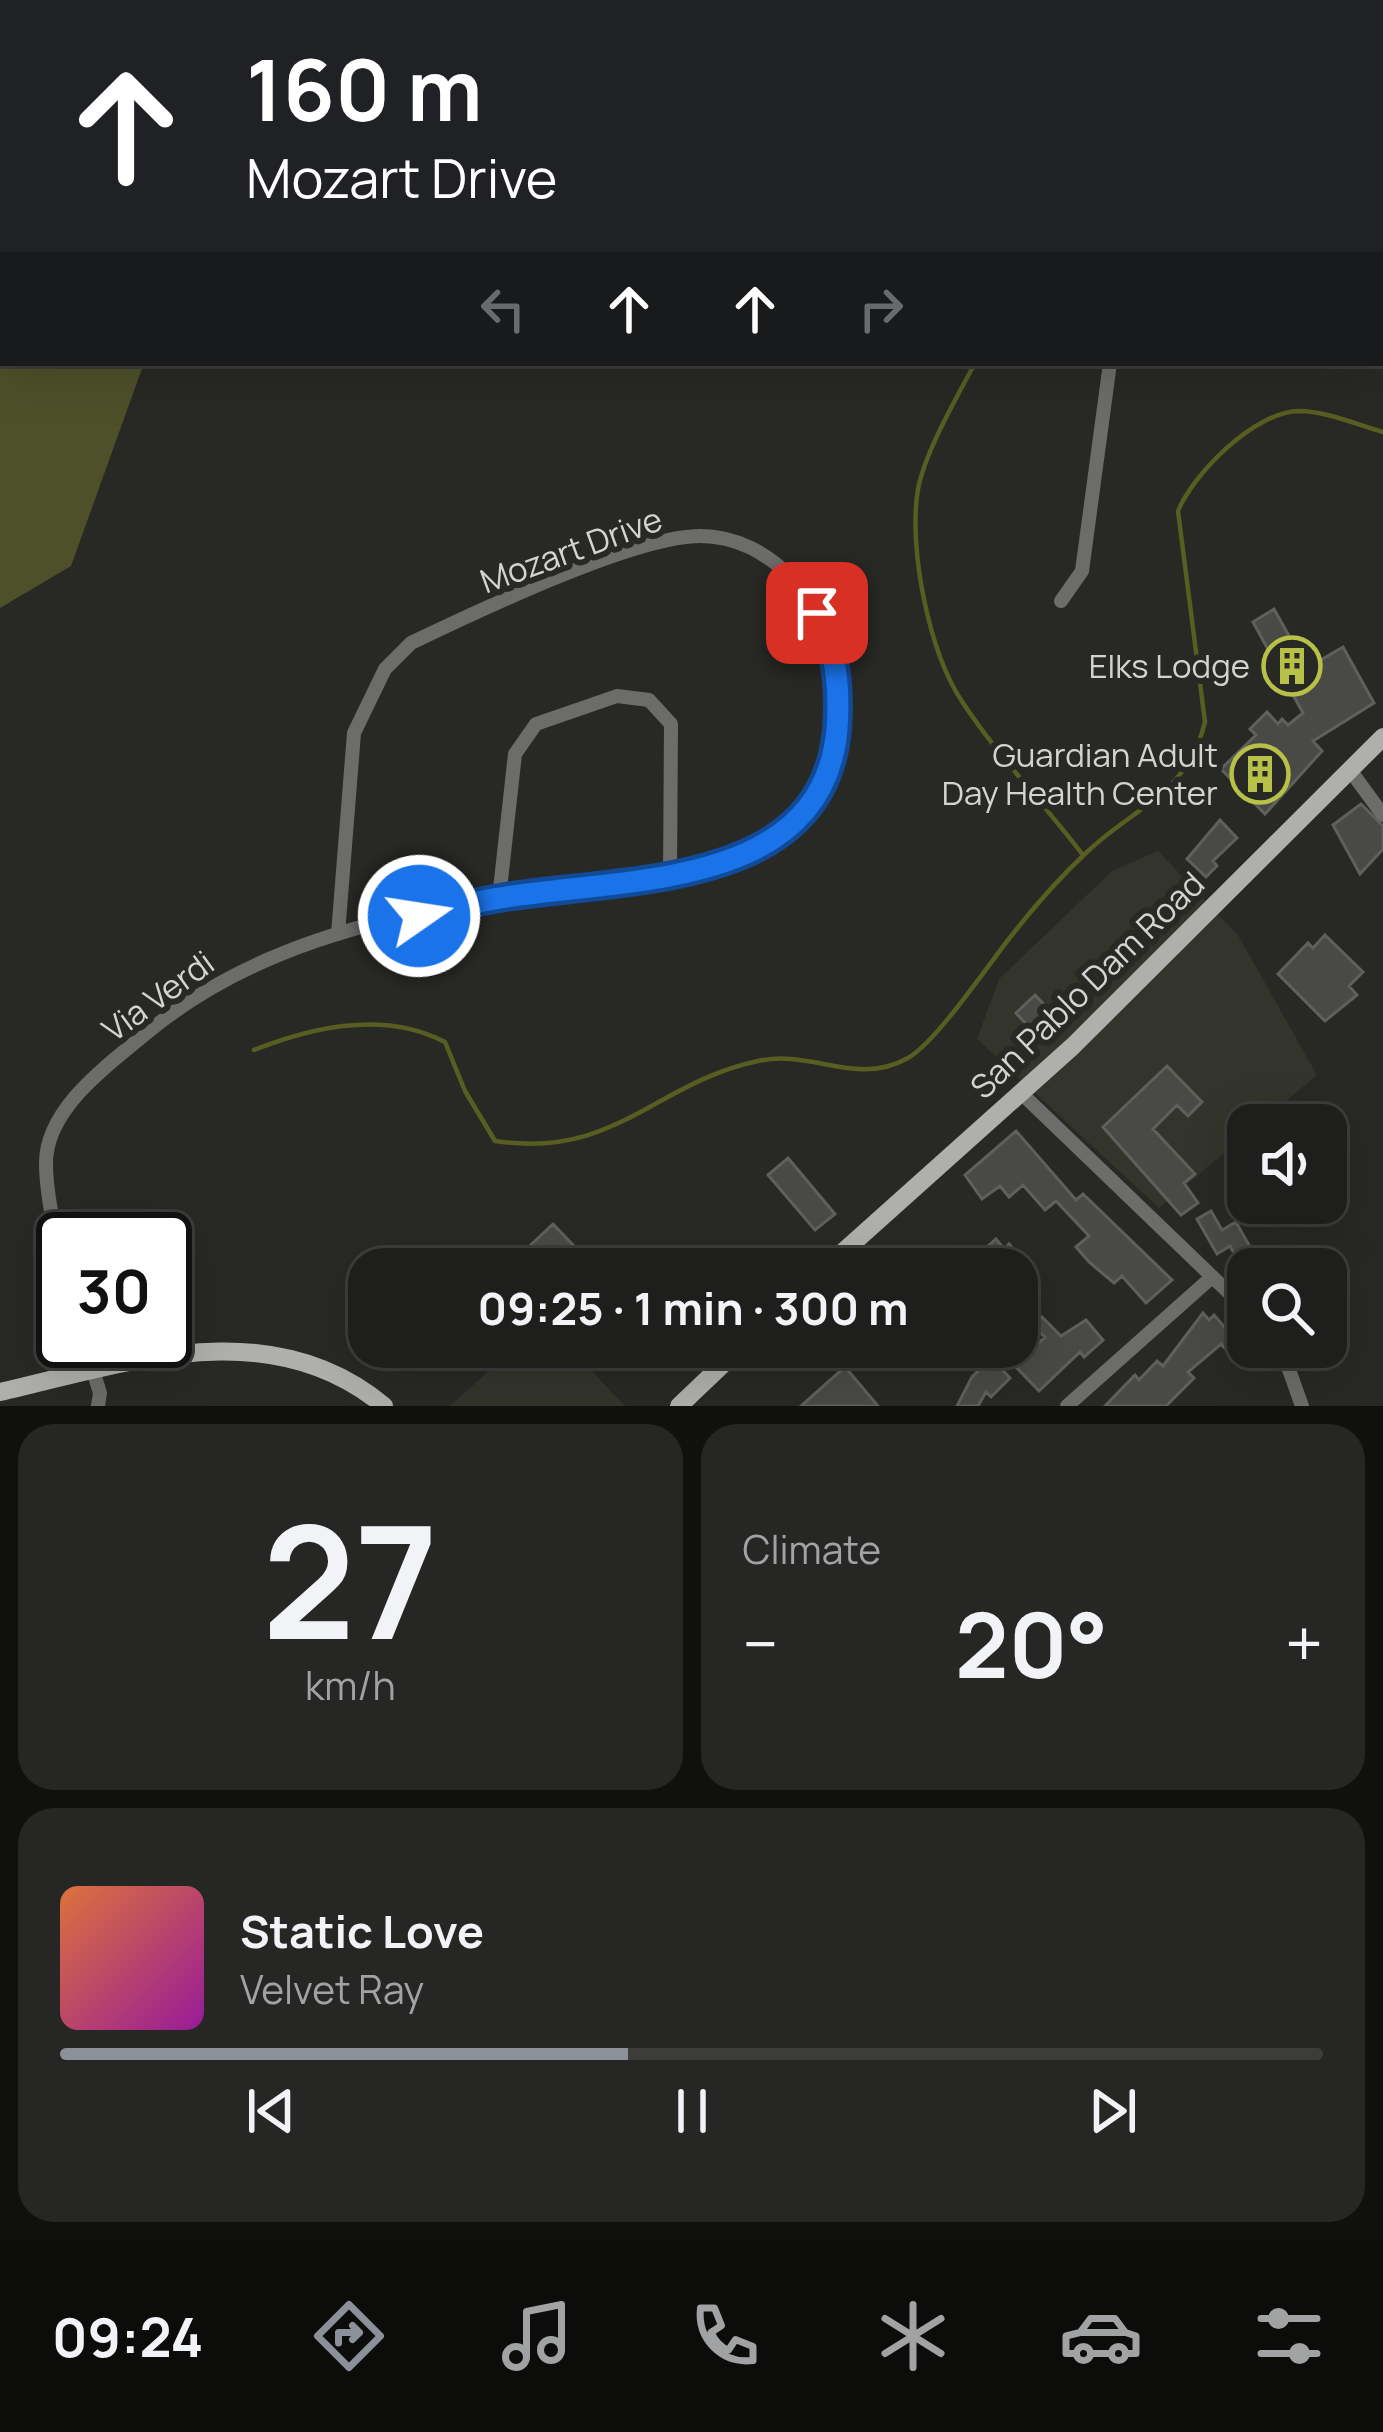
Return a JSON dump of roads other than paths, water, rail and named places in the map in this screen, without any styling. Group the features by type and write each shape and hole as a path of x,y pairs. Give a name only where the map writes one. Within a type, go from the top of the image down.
{"main road":[{"name":"San Pablo Dam Road","path":"847,1248 1020,1092 1383,737"},
{"path":"0,1392 148,1355 233,1350 296,1361 384,1406"},
{"path":"679,1406 719,1368"}],"street":[{"path":"1061,601 1082,571 1109,366"},
{"name":"Mozart Drive","path":"338,934 354,733 363,705 385,669 411,643 442,628 658,541 704,536 760,554 802,585 832,641 838,716 834,764 816,801 782,836 740,856"},
{"path":"500,898 515,754 536,724 616,696 649,700 671,724 670,877"},
{"path":"1350,770 1383,814"},
{"name":"Via Verdi","path":"53,1212 45,1161 61,1119 83,1088 188,999 260,958 338,934 500,898 670,877 740,856"},
{"path":"1020,1092 1227,1291"},
{"path":"1067,1406 1212,1277"},
{"path":"92,1368 98,1406"},
{"path":"1288,1368 1302,1406"}],"waterway":[{"path":"973,366 934,442 918,489 916,540 924,599 940,657 963,703 1083,855"},
{"path":"254,1050 301,1034 350,1025 422,1032 445,1042 465,1091 495,1141 537,1144 604,1129 690,1085 758,1061 797,1060 870,1069 908,1058 946,1021 1056,884 1105,836 1172,783 1197,747 1205,722 1178,511 1197,479 1245,433 1282,414 1320,413 1383,432"}],"place":[{"name":"Elks Lodge","path":"1292,666"},
{"name":"Guardian Adult Day Health Center","path":"1260,774"}]}
